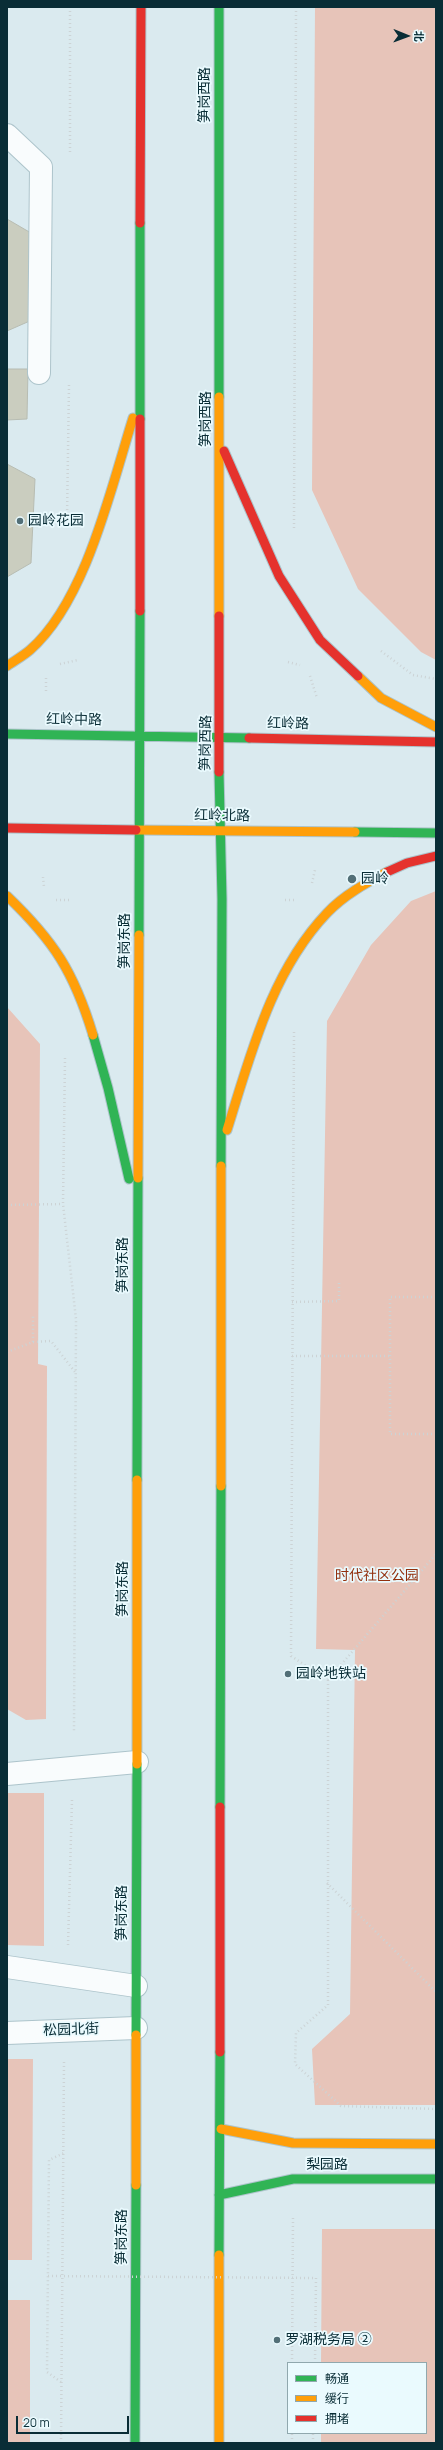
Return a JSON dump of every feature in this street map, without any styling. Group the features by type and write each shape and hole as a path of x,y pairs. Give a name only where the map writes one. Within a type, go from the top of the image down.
{"main road":[{"path":"140,736 139,398 141,7"},
{"name":"笋岗西路","path":"219,7 219,830"},
{"path":"7,666 30,650 57,618 83,570 104,513 139,398"},
{"path":"220,443 278,576 320,640 381,698 436,727"},
{"name":"红岭中路","path":"7,734 140,736"},
{"name":"红岭路","path":"140,736 436,742"},
{"name":"笋岗东路","path":"136,2443 137,1216 140,736"},
{"name":"红岭北路","path":"7,828 436,833"},
{"path":"219,830 222,899 221,2129 219,2195 219,2443"},
{"path":"221,1150 267,1008 308,933 334,904 364,882 399,865 436,856"},
{"path":"7,896 31,919 62,958 82,999 108,1088 137,1216"},
{"name":"梨园路","path":"221,2129 293,2143 436,2144"},
{"name":"梨园路","path":"219,2195 293,2179 436,2179"}],"street":[{"path":"7,135 41,167 39,373"},
{"path":"7,1774 137,1762"},
{"path":"7,1967 136,1986"},
{"name":"松园北街","path":"7,2033 136,2028"}],"path":[{"path":"295,534 296,7"},
{"path":"375,647 413,675 436,680"},
{"path":"310,674 317,698"},
{"path":"294,1027 291,1656 328,1680"},
{"path":"65,1050 63,1204 76,1319 74,1733"},
{"path":"7,1205 63,1204"},
{"path":"292,1302 339,1301 339,1283"},
{"path":"436,1297 390,1297 390,1434 436,1434"},
{"path":"33,1314 33,1342"},
{"path":"7,1352 33,1342 51,1341 76,1373"},
{"path":"292,1356 390,1356"},
{"path":"436,1554 328,1680 328,2005 296,2033 295,2064 341,2106 436,2109"},
{"path":"67,1950 72,1800"},
{"path":"327,1883 436,1992"},
{"path":"61,2443 64,2058"},
{"path":"61,2382 47,2372 49,2160 64,2153"},
{"path":"292,2362 293,2216"},
{"path":"48,2276 316,2278 314,2362"}],"green space":[{"path":"315,7 436,7 436,660 421,652 358,589 312,490"},
{"name":"时代社区公园","path":"436,891 436,2105 315,2105 312,2049 350,2014 355,1650 316,1649 327,1021 371,945 411,901"},
{"path":"7,1007 40,1044 38,1364 47,1366 46,1719 26,1720 7,1709"},
{"path":"7,1793 44,1793 44,1946 7,1945"},
{"path":"7,2059 33,2059 32,2260 7,2260"},
{"path":"322,2229 436,2229 436,2443 321,2443 321,2434 427,2434 427,2362 321,2362"},
{"path":"7,2300 30,2300 30,2443 7,2443"}],"building":[{"path":"7,219 31,233 32,320 7,331"},
{"path":"7,369 28,369 27,419 7,420"},
{"name":"园岭花园","path":"7,464 35,479 31,563 7,577"}],"traffic: fast":[{"path":"219,7 219,397"},
{"path":"140,223 140,419"},
{"path":"139,935 140,611"},
{"path":"7,734 249,738"},
{"path":"219,772 222,899 221,1166"},
{"path":"355,832 436,833"},
{"path":"93,1035 108,1088 129,1179"},
{"path":"137,1480 138,1178"},
{"path":"220,1807 221,1486"},
{"path":"136,2035 137,1764"},
{"path":"219,2255 220,2052"},
{"path":"219,2195 293,2179 436,2179"},
{"path":"135,2443 136,2185"}],"traffic: slow":[{"path":"219,397 219,616"},
{"path":"7,666 30,650 50,629 67,603 81,574 106,509 133,418"},
{"path":"358,676 381,698 436,727"},
{"path":"136,830 355,832"},
{"path":"227,1130 254,1043 277,988 291,961 308,936 327,913 356,890 387,872"},
{"path":"7,896 38,928 50,943 70,975 86,1013 93,1035"},
{"path":"138,1178 139,935"},
{"path":"221,1166 221,1486"},
{"path":"137,1480 137,1764"},
{"path":"136,2035 136,2185"},
{"path":"221,2129 293,2143 436,2144"},
{"path":"219,2255 219,2443"}],"traffic: jam":[{"path":"140,223 141,7"},
{"path":"140,419 140,611"},
{"path":"224,451 279,576 320,640 358,676"},
{"path":"219,616 219,772"},
{"path":"249,738 436,742"},
{"path":"7,828 136,830"},
{"path":"387,872 407,863 436,856"},
{"path":"220,1807 220,2052"}],"place":[{"name":"园岭花园","path":"20,521"},
{"name":"园岭","path":"352,879"},
{"name":"园岭地铁站","path":"288,1674"},
{"name":"罗湖税务局 ②","path":"277,2340"}]}
